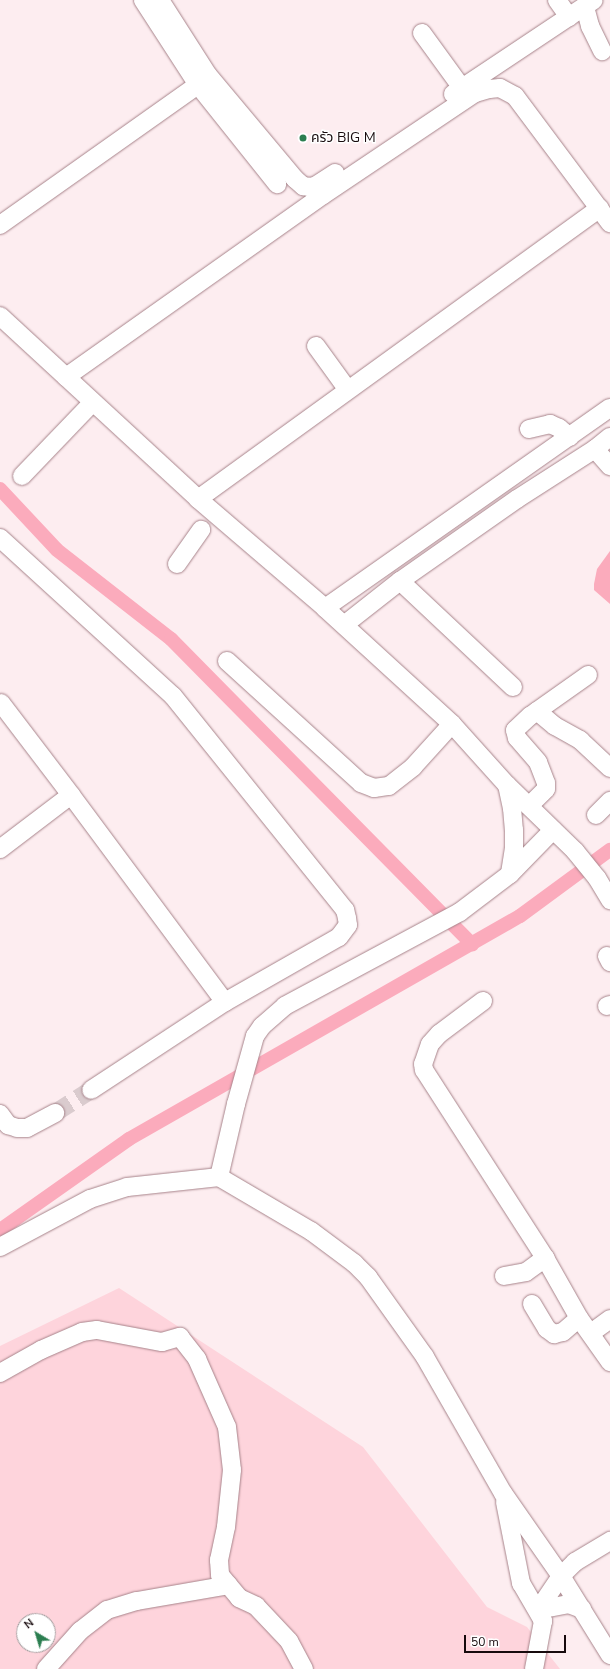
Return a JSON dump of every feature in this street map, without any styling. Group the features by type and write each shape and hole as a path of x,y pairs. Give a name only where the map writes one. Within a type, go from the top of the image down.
{"street":[{"path":"143,0 198,86 277,184"},
{"path":"160,0 208,75 303,186 315,186 590,3"},
{"path":"557,0 569,17"},
{"path":"590,3 590,26 602,51"},
{"path":"422,33 462,88"},
{"path":"0,225 198,86"},
{"path":"66,378 323,195 475,93 500,88 515,96 605,215 348,390 198,499"},
{"path":"0,316 92,403 198,499 209,520 325,608 452,724 507,785 575,851 597,878 610,900"},
{"path":"316,346 348,390"},
{"path":"22,476 92,403"},
{"path":"325,608 610,408"},
{"path":"529,429 550,424 559,428 570,437"},
{"path":"344,625 400,581 517,499 595,449 610,437"},
{"path":"595,449 610,466"},
{"path":"177,564 209,520"},
{"path":"2,544 173,696 345,910 348,925 339,937 225,1002 91,1090"},
{"path":"400,581 512,687"},
{"path":"227,661 360,783 374,788 389,786 413,767 452,724"},
{"path":"528,806 546,789 546,783 538,762 517,738 515,730 537,711 588,675"},
{"path":"1,703 71,794 225,1002"},
{"path":"537,711 555,726 580,740 610,768"},
{"path":"507,785 512,808 514,830 514,848 510,874"},
{"path":"0,849 71,794"},
{"path":"596,815 610,801"},
{"path":"219,1177 236,1104 255,1036 262,1026 285,1006 460,912 510,874 553,830"},
{"path":"483,1000 439,1034 430,1044 423,1064 424,1070 545,1258 579,1318 610,1362"},
{"path":"0,1114 8,1125 17,1128 27,1128 55,1113"},
{"path":"0,1247 61,1213 104,1194 133,1186 219,1177 311,1231 354,1263 368,1277 425,1357 503,1493 561,1576 610,1655"},
{"path":"504,1276 526,1272 545,1258"},
{"path":"532,1304 547,1329 554,1334 563,1332 579,1318"},
{"path":"591,1333 610,1319"},
{"path":"0,1373 41,1350 82,1332 97,1330 162,1342 180,1337 197,1359 227,1427 232,1470 226,1527 219,1560 220,1575 239,1598 256,1606 289,1641 304,1669"},
{"path":"503,1493 521,1583 541,1615"},
{"path":"534,1669 541,1615 561,1576 575,1562 610,1541"},
{"path":"46,1669 80,1631 107,1610 137,1601 228,1586"},
{"path":"541,1615 569,1604 582,1609"}],"shaded area":[{"path":"610,551 610,604 594,590 594,584 597,569"},
{"path":"119,1288 363,1447 487,1607 527,1627 560,1669 0,1669 0,1346"}],"waterway":[{"path":"0,489 57,550 171,639 472,944"},
{"path":"0,1230 129,1139 520,916 610,850"}],"tunnel":[{"path":"55,1113 91,1090"}],"place":[{"name":"ครัว BIG M","path":"303,138"}]}
